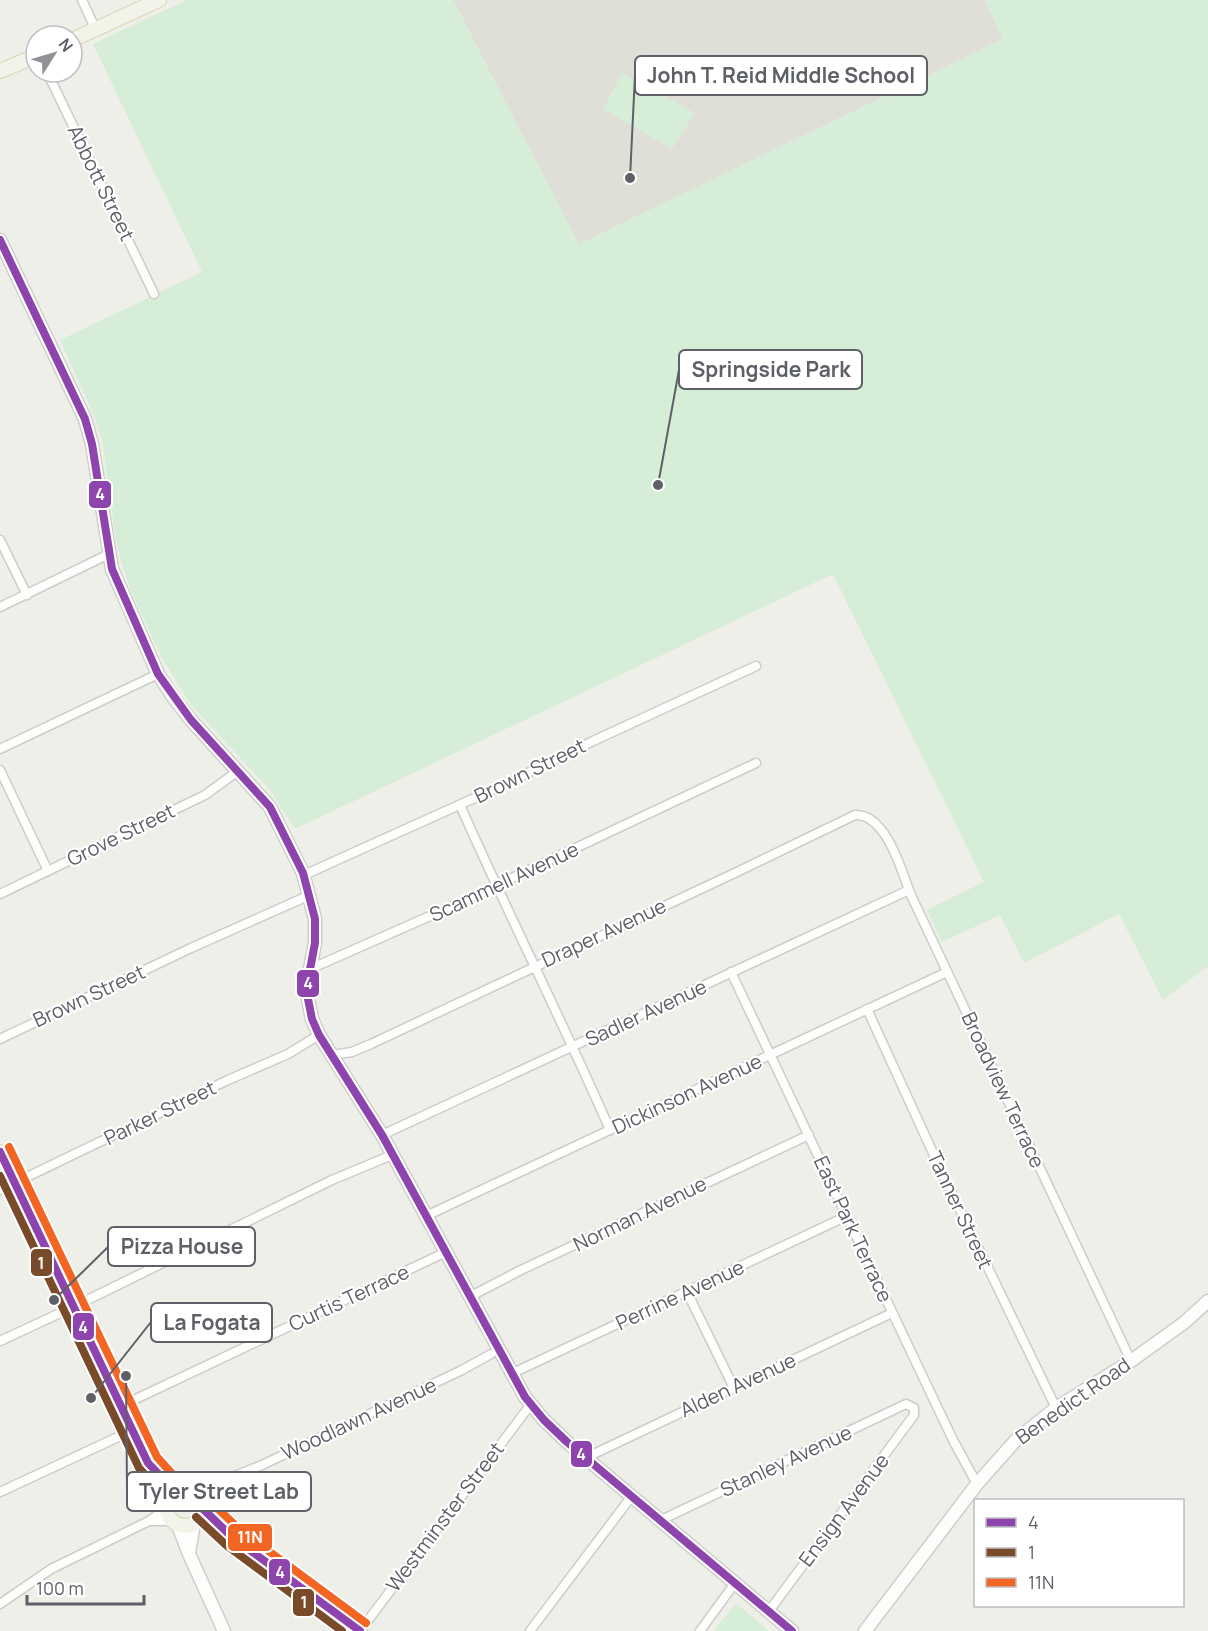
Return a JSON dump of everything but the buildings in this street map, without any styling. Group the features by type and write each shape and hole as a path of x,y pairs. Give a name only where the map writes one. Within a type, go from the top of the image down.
{"main road":[{"path":"84,35 159,0"},
{"path":"0,71 24,61"},
{"path":"0,1152 175,1522 188,1525 199,1515 199,1497 170,1485 148,1463"},
{"path":"167,1506 172,1496 186,1491"},
{"path":"199,1515 360,1631"}],"street":[{"path":"82,0 96,30"},
{"name":"Abbott Street","path":"53,84 154,294"},
{"path":"0,240 86,418 112,569 158,674 191,720 270,807 304,875 315,919 315,943 308,999 312,1019 320,1035 382,1135 531,1404 544,1420 585,1458 792,1631"},
{"path":"0,540 27,595"},
{"path":"0,607 109,554"},
{"name":"Brown Street","path":"304,875 460,805 756,666"},
{"path":"0,748 158,674"},
{"name":"Scammell Avenue","path":"310,969 377,941 756,763"},
{"path":"0,770 48,871"},
{"name":"Grove Street","path":"0,894 205,795 238,771"},
{"path":"460,805 574,1046 610,1130"},
{"name":"Draper Avenue","path":"332,1055 352,1052 371,1044 855,815 863,814 874,821"},
{"name":"Broadview Terrace","path":"874,821 879,825 889,843 947,972 1131,1361"},
{"name":"Sadler Avenue","path":"382,1135 909,890"},
{"name":"Brown Street","path":"0,1039 190,948 310,895"},
{"name":"East Park Terrace","path":"731,972 954,1442 977,1484"},
{"name":"Dickinson Avenue","path":"426,1216 947,972"},
{"name":"Tanner Street","path":"867,1009 987,1267 1056,1408"},
{"name":"Parker Street","path":"0,1190 228,1080 288,1054 320,1035"},
{"name":"Norman Avenue","path":"471,1296 521,1270 809,1135"},
{"path":"0,1341 333,1180 392,1155"},
{"name":"Perrine Avenue","path":"513,1373 847,1216"},
{"name":"Curtis Terrace","path":"121,1406 446,1252"},
{"path":"687,1292 734,1388"},
{"name":"Benedict Road","path":"866,1631 977,1484 1016,1440 1056,1408 1131,1361 1185,1322 1208,1301"},
{"name":"Alden Avenue","path":"585,1458 892,1312"},
{"name":"Woodlawn Avenue","path":"186,1491 225,1480 378,1410 491,1354"},
{"name":"Westminster Street","path":"360,1631 531,1404"},
{"name":"Stanley Avenue","path":"659,1521 906,1404 914,1408"},
{"name":"Ensign Avenue","path":"769,1611 914,1415 914,1408"},
{"path":"0,1492 133,1430"},
{"name":"Woodlawn Avenue","path":"199,1515 225,1480"},
{"path":"530,1631 630,1497"},
{"path":"0,1604 51,1569 149,1521 167,1506"},
{"path":"189,1554 199,1515"},
{"path":"149,1521 175,1522 224,1631"},
{"path":"700,1631 735,1583"}],"shaded area":[{"path":"453,0 985,0 1003,39 578,245"}],"green space":[{"path":"187,0 453,0 579,244 1003,39 985,0 1208,0 1208,966 1163,1000 1119,914 1024,963 1000,915 942,942 927,910 984,882 833,574 295,829 270,790 192,706 162,658 132,594 122,565 115,535 103,445 96,420 60,340 202,272 93,44"},
{"path":"622,73 695,113 672,149 603,109"},
{"path":"736,1603 769,1631 714,1631"}],"transit line":[{"name":"4","path":"0,240 85,419 92,444 112,569 158,674 191,720 270,807 303,873 315,919 315,943 308,980 308,999 312,1019 319,1035 382,1135 525,1397 544,1420 567,1442 792,1631"},
{"name":"11N","path":"9,1147 157,1457 175,1477 185,1482"},
{"name":"4","path":"0,1152 148,1463 169,1485 180,1491"},
{"name":"1","path":"0,1176 139,1468 162,1493 175,1500"},
{"name":"11N","path":"210,1501 239,1529 366,1623"},
{"name":"4","path":"203,1509 232,1537 360,1631"},
{"name":"1","path":"196,1517 226,1545 342,1631"}],"place":[{"name":"John T. Reid Middle School","path":"630,178"},
{"name":"Springside Park","path":"658,485"},
{"name":"Pizza House","path":"54,1300"},
{"name":"Tyler Street Lab","path":"126,1376"},
{"name":"La Fogata","path":"91,1398"}]}
